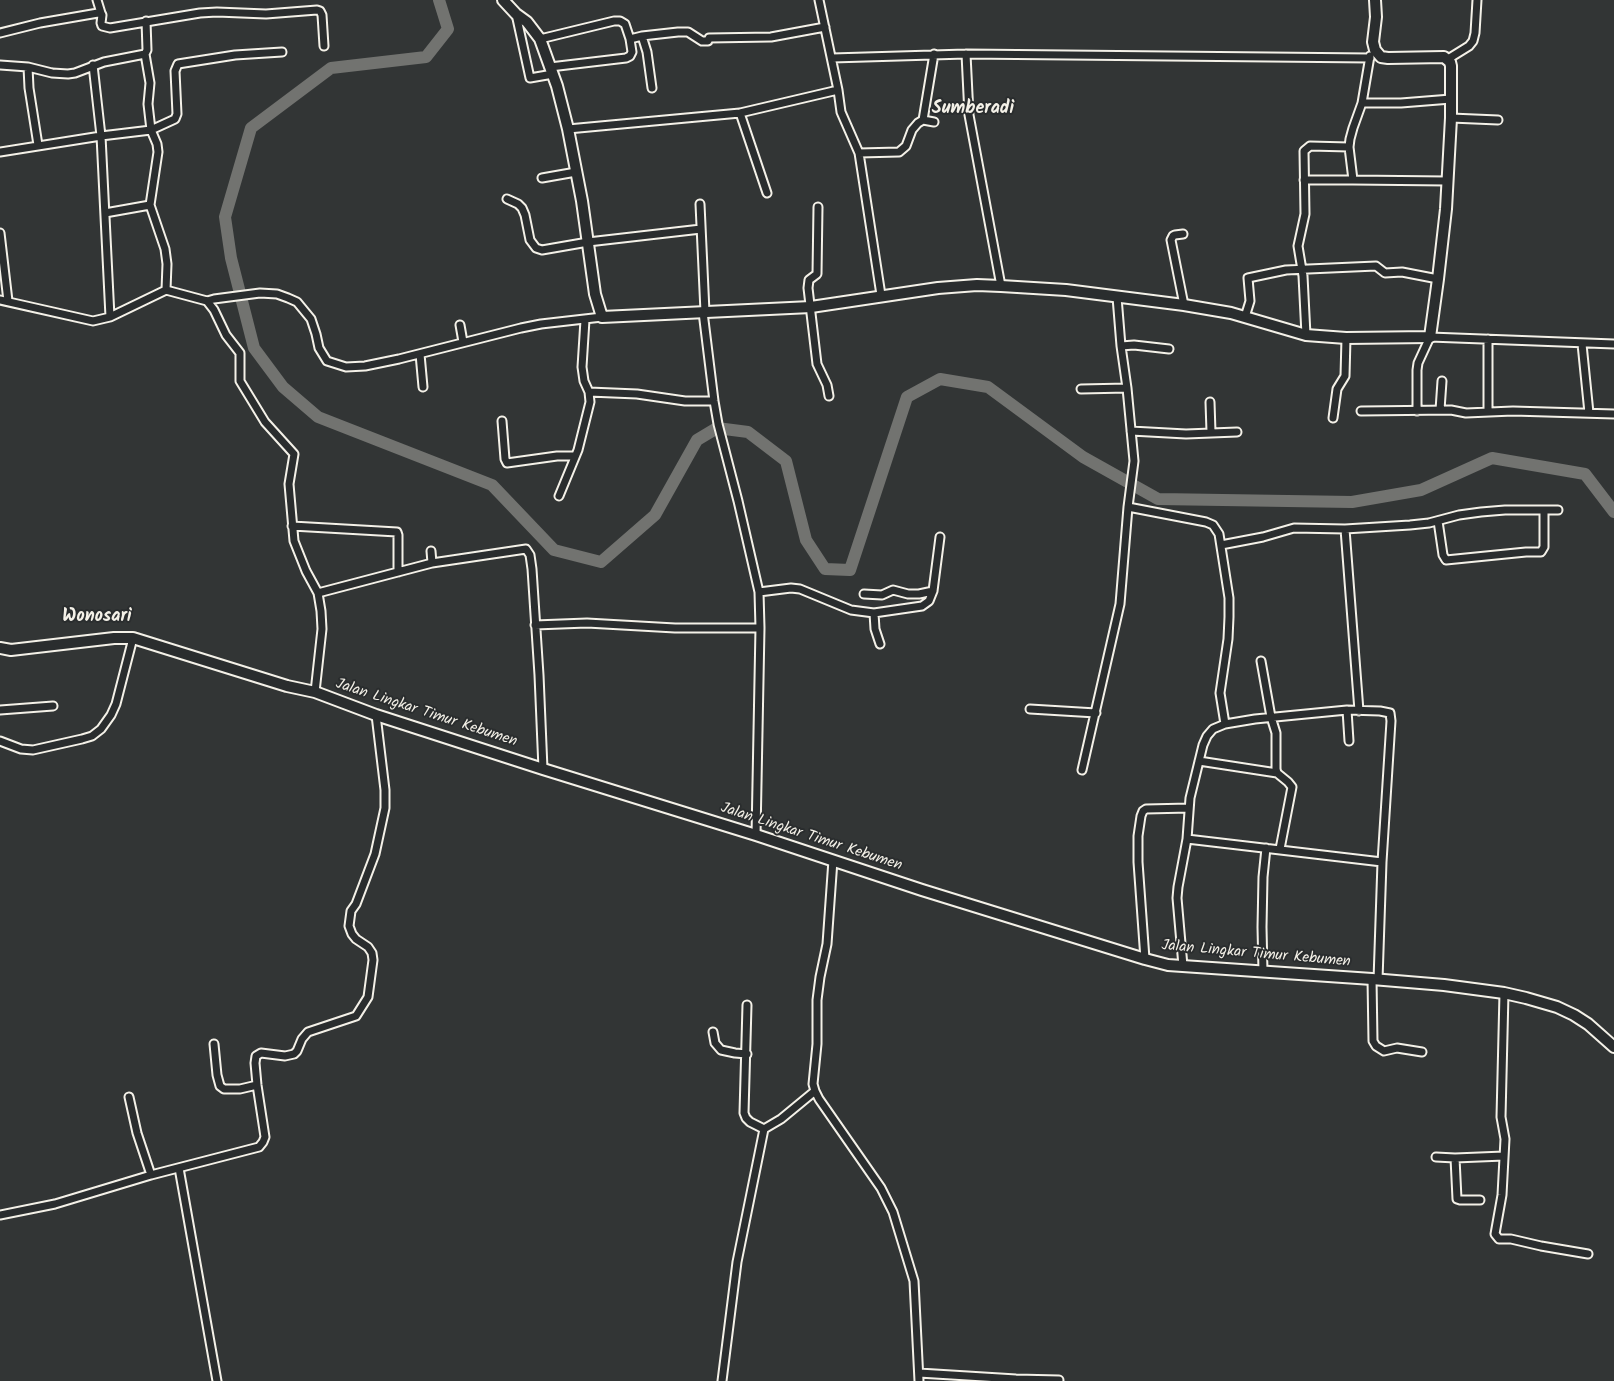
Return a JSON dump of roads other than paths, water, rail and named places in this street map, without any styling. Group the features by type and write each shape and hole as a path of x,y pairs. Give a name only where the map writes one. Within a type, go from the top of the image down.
{"main road":[{"path":"503,0 516,14 527,22 540,39 552,70 568,130 582,201 595,294 602,317 811,307 881,295 977,285 1066,290 1184,305 1245,317 1306,335 1346,338 1430,337 1446,209 1452,71 1448,59 1440,57 1388,58 1372,54 1376,17 1375,0"},
{"name":"Jalan Lingkar Timur Kebumen","path":"0,648 10,650 114,638 133,638 287,686 314,692 376,714 922,890 1145,959 1168,965 1444,985 1504,993 1526,998 1574,1015 1588,1024 1614,1047"}],"street":[{"path":"97,0 102,26 110,28 208,12 266,14 316,10 320,11 322,15 324,46"},
{"path":"819,0 826,27 843,120 858,153 881,295"},
{"path":"1448,59 1469,46 1473,41 1476,33 1478,0"},
{"path":"0,33 40,23 101,13"},
{"path":"516,14 530,78 552,70 626,58 632,52 626,24 620,21 540,39"},
{"path":"146,22 145,54 150,83 147,98 150,130 157,144 158,152 150,205 165,249 167,264 166,290"},
{"path":"630,38 688,32 702,41 708,41 708,38 771,37 826,27"},
{"path":"642,36 652,88"},
{"path":"0,152 150,130 173,120 176,116 175,71 178,64 235,55 282,52"},
{"path":"0,65 28,67 52,73 68,74 93,65 145,54"},
{"path":"832,58 934,54 1372,54 1362,103 1350,139 1349,148 1353,180"},
{"path":"858,153 899,152 906,146 912,130 923,120 934,54"},
{"path":"966,54 969,115 1001,286"},
{"path":"93,65 102,136 110,317"},
{"path":"28,67 29,88 38,145"},
{"path":"568,130 740,114 838,90"},
{"path":"1362,103 1401,103 1451,99"},
{"path":"740,114 767,193"},
{"path":"1451,118 1498,120"},
{"path":"923,120 934,122"},
{"path":"1306,335 1302,268 1298,246 1305,214 1303,155 1306,148 1310,146 1349,148"},
{"path":"542,178 576,172"},
{"path":"1304,180 1447,181"},
{"path":"507,199 522,208 530,240 536,248 542,250 588,242 701,229"},
{"path":"700,204 704,312 714,401 759,592 756,835"},
{"path":"105,213 150,205"},
{"path":"818,207 817,274 808,281 817,364 828,385 829,396"},
{"path":"0,233 4,301 86,320 100,320 166,290 211,300 260,293 277,294 297,302 311,319 319,348 327,361 346,367 365,366 420,354 541,324 602,317"},
{"path":"1183,234 1173,236 1171,240 1184,305"},
{"path":"1245,317 1250,301 1248,278 1286,270 1376,266 1385,273 1402,272 1438,279"},
{"path":"1082,770 1120,604 1128,505 1134,462 1117,297"},
{"path":"211,300 226,334 240,356 240,381 265,422 294,454 289,484 294,541 299,557 318,592 322,629 314,692"},
{"path":"559,496 578,450 590,402 582,367 585,320"},
{"path":"460,325 463,342"},
{"path":"1417,411 1416,370 1430,337 1614,344"},
{"path":"1333,418 1337,389 1345,376 1346,338"},
{"path":"1488,338 1488,412"},
{"path":"1582,344 1589,413"},
{"path":"1121,346 1134,345 1169,349"},
{"path":"420,354 424,387"},
{"path":"1440,410 1442,381"},
{"path":"1081,389 1127,388"},
{"path":"589,392 637,394 686,401 714,401"},
{"path":"1210,402 1211,432"},
{"path":"1361,411 1452,410 1465,413 1614,414"},
{"path":"502,421 505,459 507,463 557,456 575,456"},
{"path":"1131,431 1186,434 1237,432"},
{"path":"1128,505 1206,522 1214,525 1216,529 1221,545 1229,617 1228,639 1220,693 1224,724"},
{"path":"1221,545 1263,537 1294,528 1345,529 1410,525 1438,521 1459,515 1505,510 1558,510"},
{"path":"1438,521 1443,555 1446,560 1541,552 1544,547 1544,510"},
{"path":"292,526 397,532 398,572"},
{"path":"1345,529 1359,711"},
{"path":"759,592 791,588 800,589 851,610 874,613 922,606 928,601 933,591 940,537"},
{"path":"318,592 432,563 526,549 530,555 539,674 543,768"},
{"path":"431,551 432,563"},
{"path":"864,594 882,595 893,590 908,594 933,591"},
{"path":"874,613 874,630 880,644"},
{"path":"535,625 586,623 674,628 760,628"},
{"path":"0,740 21,749 33,750 82,740 92,736 101,729 116,704 133,638"},
{"path":"1261,661 1277,740 1277,773"},
{"path":"0,710 53,706"},
{"path":"1030,709 1096,713"},
{"path":"1347,710 1349,741"},
{"path":"1183,966 1177,898 1187,839 1190,798 1198,761 1207,736 1213,729 1224,724 1271,717 1347,710 1390,712 1388,781 1375,980 1374,1041 1376,1046 1384,1052 1402,1048 1422,1052"},
{"path":"0,1215 55,1204 151,1175 258,1147 263,1142 265,1137 255,1063 258,1054 265,1053 285,1056 294,1054 308,1032 356,1016 368,998 373,960 372,953 368,947 356,940 349,926 351,911 356,904 374,854 385,808 385,790 376,714"},
{"path":"1198,761 1277,773 1288,782 1292,787 1280,849"},
{"path":"1145,959 1138,862 1138,836 1141,816 1143,811 1146,810 1189,808"},
{"path":"1187,839 1382,862"},
{"path":"1263,972 1263,877 1266,848"},
{"path":"833,860 826,944 817,1000 815,1091 881,1188 893,1212 914,1281 919,1377 1059,1380"},
{"path":"1504,993 1501,1118 1505,1132 1502,1195 1495,1236 1588,1254"},
{"path":"747,1005 745,1115 750,1122 764,1129"},
{"path":"713,1032 715,1042 721,1050 747,1054"},
{"path":"214,1044 220,1086 224,1089 240,1089 257,1085"},
{"path":"722,1381 737,1262 764,1129 781,1119 815,1091"},
{"path":"129,1097 137,1133 151,1175"},
{"path":"1436,1157 1504,1156"},
{"path":"1455,1158 1457,1199 1480,1200"},
{"path":"179,1168 217,1381"}],"waterway":[{"path":"439,0 448,29 426,57 331,68 251,128 225,217 231,258 254,348 283,387 318,417 492,485 554,550 601,562 655,515 697,440 717,428 748,432 786,461 806,540 825,569 850,570 907,397 940,379 988,387 1083,457 1158,499 1352,502 1421,490 1492,458 1585,474 1614,512"}],"district":[{"name":"Sumberadi","path":"973,110"},
{"name":"Wonosari","path":"97,618"}]}
